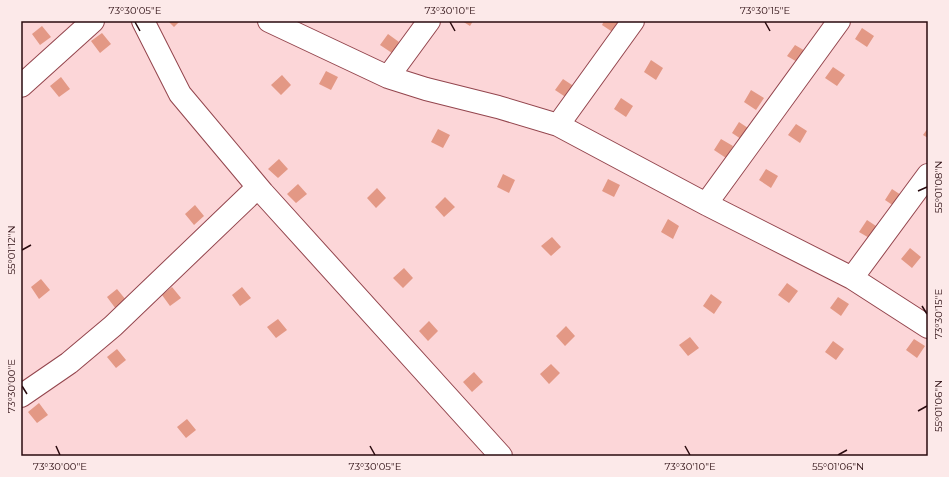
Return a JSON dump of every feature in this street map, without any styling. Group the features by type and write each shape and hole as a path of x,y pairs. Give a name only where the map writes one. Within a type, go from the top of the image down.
{"street":[{"path":"21,86 93,21"},
{"path":"143,21 180,94 258,186 501,456"},
{"path":"269,21 388,77 426,89 498,107 558,125 706,204 852,278 928,327"},
{"path":"388,77 429,21"},
{"path":"558,125 633,21"},
{"path":"706,204 839,21"},
{"path":"852,278 928,175"},
{"path":"21,396 69,363 113,326 258,186"}],"building":[{"path":"168,21 180,21 174,27"},
{"path":"462,21 473,21 470,26"},
{"path":"604,21 621,21 614,33 602,25"},
{"path":"42,26 51,37 40,45 32,34"},
{"path":"862,28 874,36 867,47 855,39"},
{"path":"102,33 111,44 100,53 91,41"},
{"path":"388,34 399,42 392,53 380,45"},
{"path":"795,45 807,52 799,63 787,56"},
{"path":"651,60 663,68 656,80 644,72"},
{"path":"833,67 845,75 837,86 825,78"},
{"path":"326,71 338,77 331,90 319,84"},
{"path":"282,75 291,85 281,95 271,85"},
{"path":"61,77 70,89 59,97 50,86"},
{"path":"563,79 575,87 567,98 555,90"},
{"path":"751,90 764,98 756,110 744,102"},
{"path":"621,98 633,106 626,117 614,109"},
{"path":"739,122 751,130 744,141 732,133"},
{"path":"796,124 807,131 800,143 788,135"},
{"path":"928,128 928,138 923,135"},
{"path":"438,129 450,135 443,148 431,142"},
{"path":"721,139 733,146 726,158 714,150"},
{"path":"279,159 288,169 278,178 268,169"},
{"path":"766,169 778,176 771,188 759,180"},
{"path":"503,174 515,180 509,193 497,187"},
{"path":"608,179 620,185 614,197 602,191"},
{"path":"298,184 307,194 296,203 287,194"},
{"path":"377,188 386,198 376,208 367,198"},
{"path":"892,189 904,197 897,208 885,200"},
{"path":"445,197 455,207 444,217 435,207"},
{"path":"195,205 204,216 194,225 185,214"},
{"path":"668,219 679,226 673,239 661,232"},
{"path":"867,220 879,228 871,239 859,232"},
{"path":"552,237 561,247 551,256 541,246"},
{"path":"910,248 921,257 912,268 901,259"},
{"path":"404,268 413,278 403,288 393,278"},
{"path":"41,279 50,290 39,299 31,287"},
{"path":"787,283 798,291 789,303 778,295"},
{"path":"172,287 181,298 170,306 162,295"},
{"path":"242,287 251,298 240,306 232,295"},
{"path":"117,289 126,300 116,309 107,297"},
{"path":"711,294 722,302 714,314 703,306"},
{"path":"838,297 849,304 841,316 830,308"},
{"path":"278,319 287,330 276,338 267,327"},
{"path":"429,321 438,331 428,341 419,331"},
{"path":"566,326 575,336 565,346 556,336"},
{"path":"690,337 699,348 688,356 679,345"},
{"path":"914,339 925,346 917,358 906,350"},
{"path":"833,341 844,349 836,360 825,352"},
{"path":"117,349 126,360 116,368 107,357"},
{"path":"551,364 560,373 549,384 540,374"},
{"path":"474,372 483,382 472,392 463,382"},
{"path":"39,403 48,415 37,423 28,412"},
{"path":"187,419 196,430 186,438 177,427"}]}
